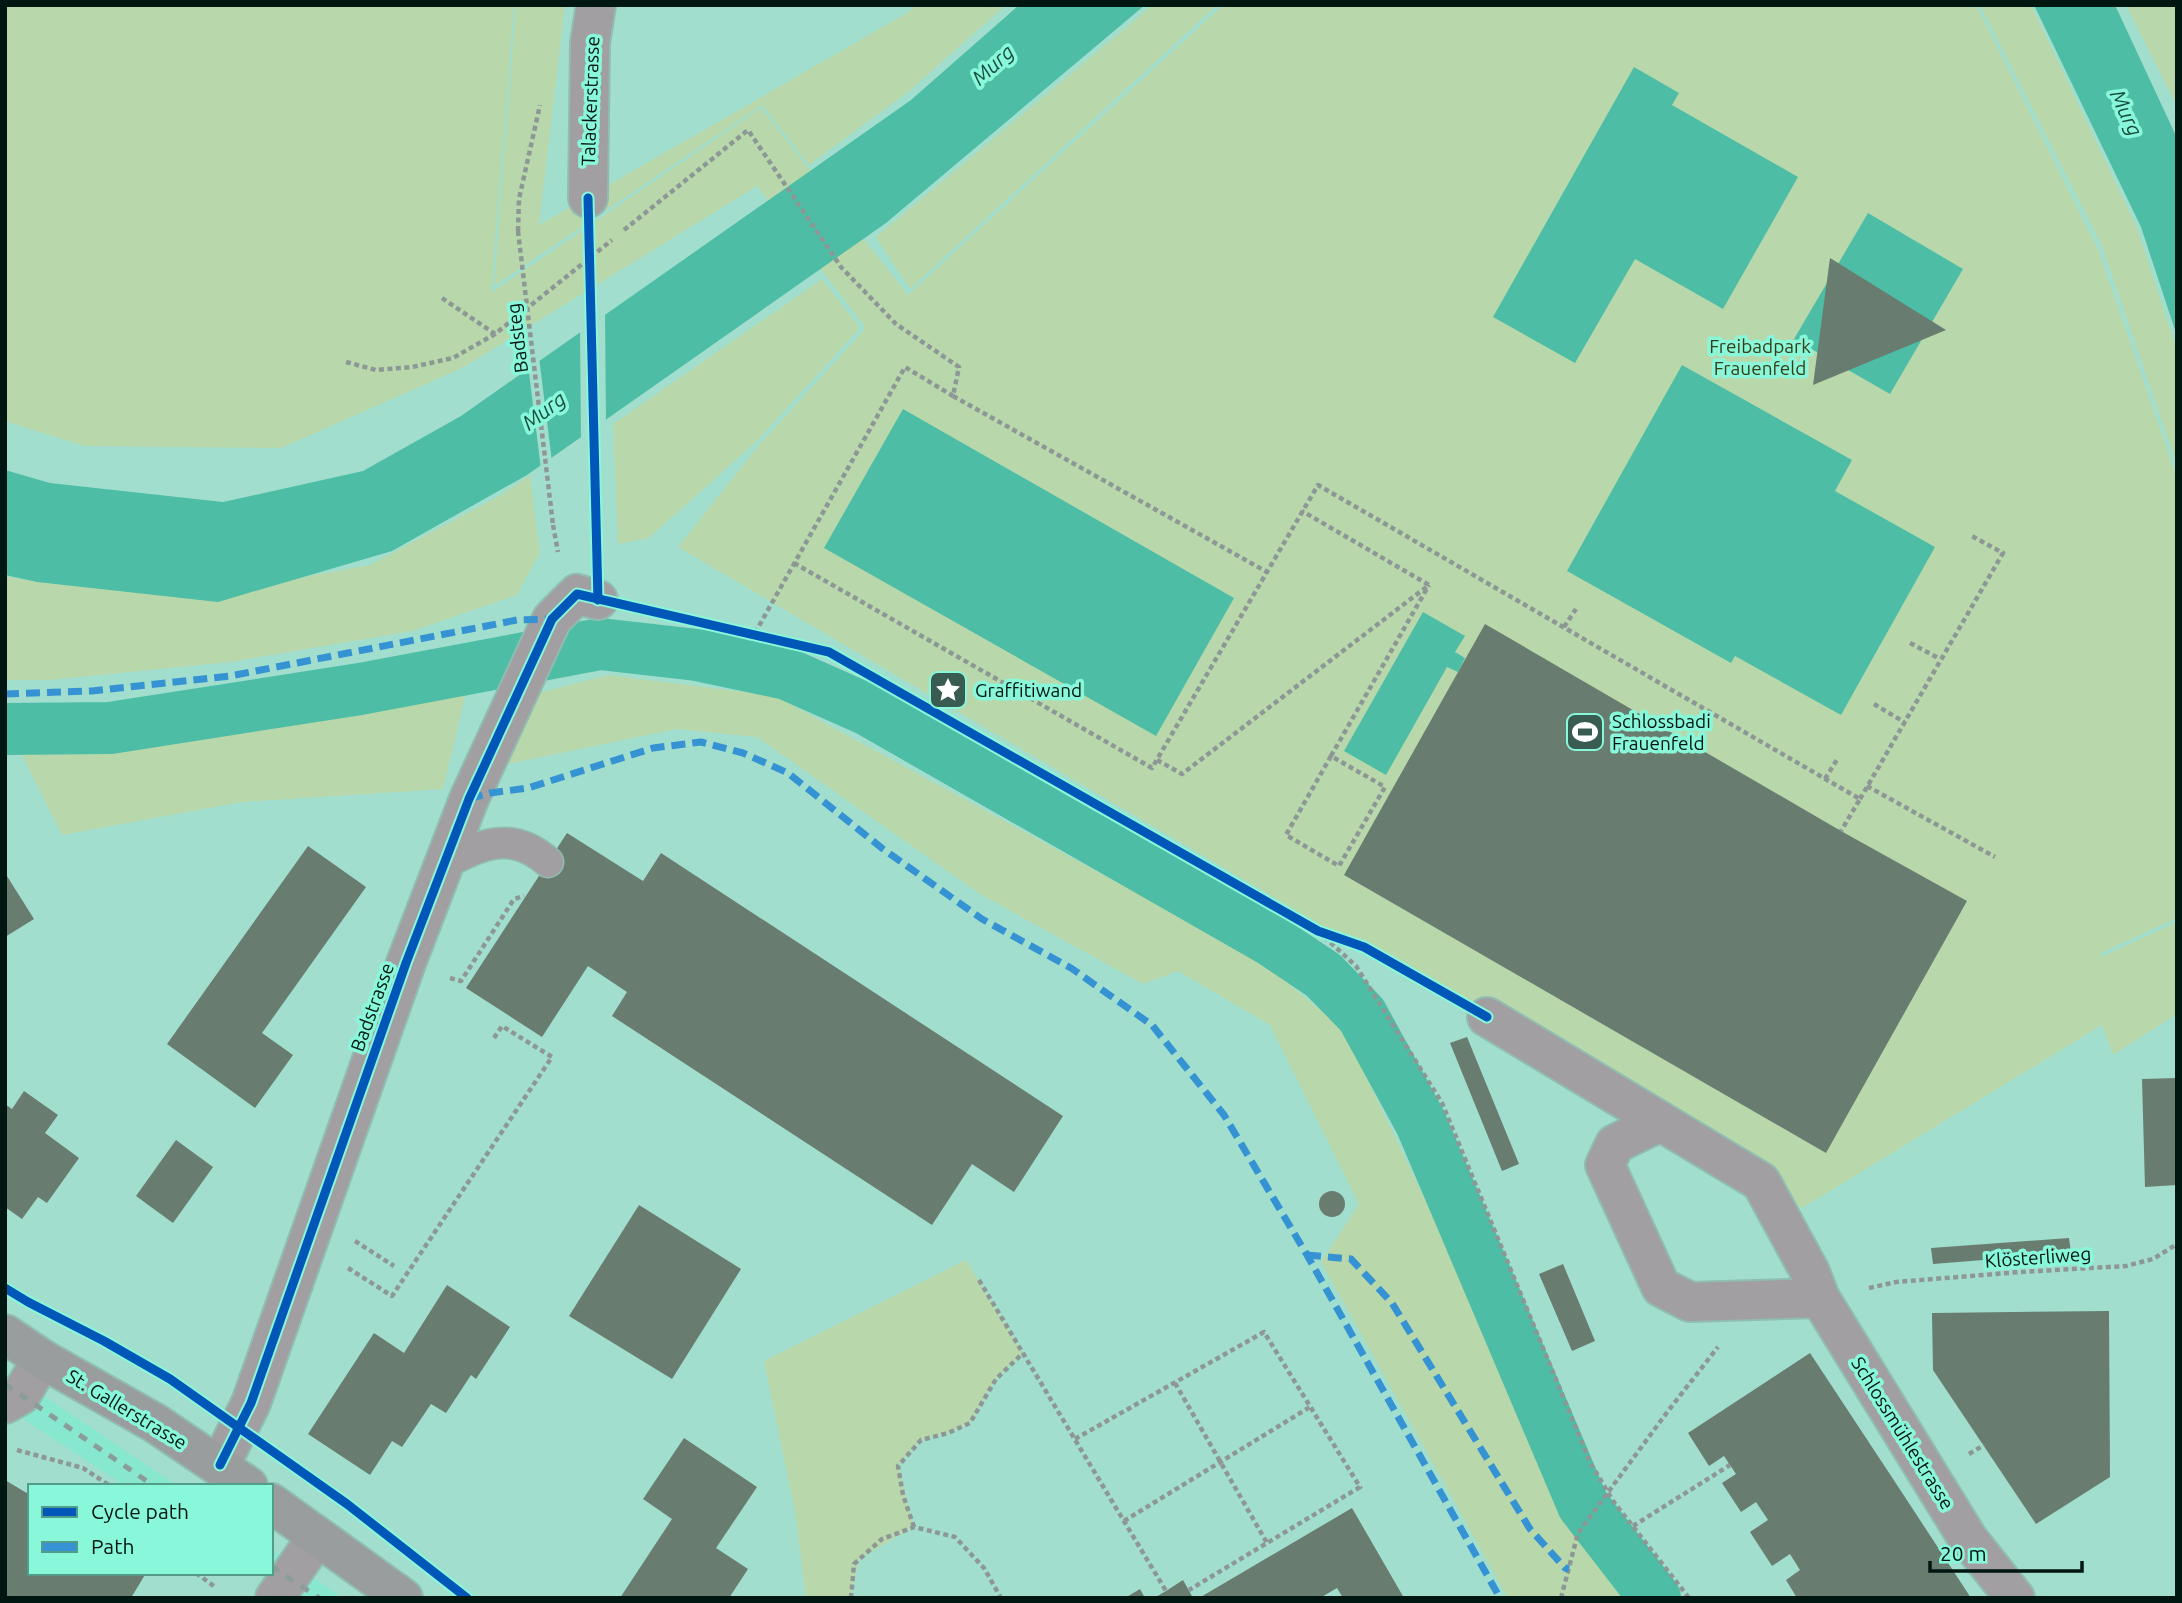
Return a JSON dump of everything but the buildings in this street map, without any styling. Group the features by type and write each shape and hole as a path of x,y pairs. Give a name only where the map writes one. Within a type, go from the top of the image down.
{"main road":[{"name":"St. Gallerstrasse","path":"5,1334 42,1359 155,1423 234,1476"},
{"path":"273,1504 403,1598"}],"street":[{"name":"Talackerstrasse","path":"588,198 590,43 596,5"},
{"name":"Badstrasse","path":"234,1476 251,1403 407,963 469,799 552,619 577,594 598,600"},
{"name":"Schlossmühlestrasse","path":"1487,1017 1761,1182 1810,1272 1820,1298 1968,1539 2015,1598"},
{"path":"1660,1122 1615,1144 1605,1165 1661,1287 1690,1302 1820,1298"},
{"path":"5,1404 21,1395 42,1359"},
{"path":"275,1598 317,1537"}],"lane":[{"path":"443,864 482,845 509,844 528,848 548,862"}],"path":[{"path":"346,362 376,370 412,367 453,358 495,334 747,130 841,267 896,324 959,368 953,396"},
{"path":"588,198 590,265"},
{"path":"442,298 495,334"},
{"path":"755,633 905,367 1267,572"},
{"path":"794,563 1152,768 1318,485 1860,799"},
{"path":"1302,511 1429,585"},
{"path":"1841,831 2003,553 1970,535"},
{"path":"1157,760 1182,774 1429,585"},
{"path":"1331,756 1385,787 1339,866 1286,835 1331,756 1429,585"},
{"path":"1564,628 1576,609"},
{"path":"742,631 767,636"},
{"path":"1910,643 1940,659"},
{"path":"1874,704 1904,722"},
{"path":"1825,779 1838,758"},
{"path":"1867,786 1995,858"},
{"path":"407,963 461,981 514,899 526,896"},
{"path":"1307,925 1341,939"},
{"path":"1318,931 1356,966 1442,1103 1590,1462 1633,1527 1689,1598"},
{"path":"338,1262 391,1296 552,1058 502,1026 494,1038"},
{"path":"346,1251 354,1240"},
{"path":"979,1280 1166,1591"},
{"path":"1075,1439 1264,1332 1360,1487 1189,1590"},
{"path":"914,1527 903,1495 898,1465 921,1440 948,1433 970,1423 996,1379 1023,1353"},
{"path":"1175,1383 1267,1544"},
{"path":"1561,1598 1577,1533 1688,1385"},
{"path":"1124,1521 1310,1407"},
{"path":"12,1448 83,1468 107,1484"},
{"path":"1633,1527 1730,1465"},
{"path":"851,1598 854,1564 881,1539 914,1527 955,1537 984,1568 1001,1598"},
{"path":"199,1575 215,1587"}],"shaded area":[{"path":"5,1370 175,1484 122,1484 5,1407"},
{"path":"273,1550 343,1598 291,1598 259,1575 273,1575"}],"green space":[{"name":"Freibadpark Frauenfeld","path":"5,5 514,5 491,293 761,108 908,295 1223,5 1976,5 2098,249 2177,478 2177,918 2101,953 2101,957 2177,922 2177,1014 2113,1055 2102,1025 1802,1208 678,547 760,444 866,328 757,186 462,368 281,448 84,446 5,421"},
{"path":"516,5 565,5 539,225 917,5 1006,5 908,92 809,165 762,105 494,286"},
{"path":"1153,5 1217,5 910,289 876,237"},
{"path":"1980,5 2031,5 2137,228 2177,350 2177,466 2102,246"},
{"path":"2126,5 2177,5 2177,106"},
{"path":"822,279 860,328 758,440 649,538 618,544 613,424"},
{"path":"530,475 540,552 517,595 412,631 230,662 49,680 5,680 5,576 37,582 215,593 370,565 501,495"},
{"path":"608,675 775,696 1260,960 1343,1029 1579,1519 1631,1598 1508,1598 1321,1262 1359,1204 1270,1025 1178,971 1143,984 980,894 757,737 676,729 508,764 535,694"},
{"path":"468,684 443,789 242,802 62,835 22,755 119,742 279,713"},
{"path":"966,1260 1023,1353 996,1379 970,1423 948,1433 921,1440 898,1465 914,1527 859,1559 851,1598 806,1598 795,1512 764,1361"}],"water":[{"name":"Murg","path":"1019,5 1145,5 886,223 527,475 392,551 218,602 37,582 5,575 5,470 50,483 223,502 363,471 461,416 911,100"},
{"name":"Murg","path":"2034,5 2115,5 2177,138 2177,336 2141,227"},
{"path":"1634,67 1679,93 1672,105 1798,177 1723,309 1635,259 1575,363 1493,317"},
{"path":"1868,213 1963,269 1890,394 1794,339"},
{"path":"1682,365 1852,460 1835,491 1935,547 1841,715 1735,656 1731,663 1567,571"},
{"path":"903,409 1234,598 1156,736 824,548"},
{"path":"1423,612 1465,636 1455,652 1465,658 1458,672 1447,667 1386,775 1344,751"}],"pier":[{"path":"605,311 606,424 581,441 580,329"},
{"path":"539,357 552,462 541,469 528,365"}],"waterway":[{"path":"5,729 110,728 360,689 600,644 697,655 787,674 868,710 1272,941 1323,975 1362,1015 1421,1123 1583,1505 1655,1598"}],"railway":[{"path":"5,1384 151,1484"},
{"path":"273,1567 319,1598"}],"marked path":[{"path":"5,694 92,691 230,676 517,620 552,619"},
{"path":"469,799 528,788 653,748 701,742 743,753 788,773 883,849 982,919 1071,968 1152,1025 1224,1115 1307,1255 1500,1598"},
{"path":"1307,1255 1351,1259 1392,1303 1530,1529 1565,1568 1569,1569"}],"cycle path":[{"path":"588,198 598,600"},
{"path":"220,1465 251,1403 406,963 469,799 552,619 577,594 829,652 1318,931 1364,947 1487,1017"},
{"path":"5,1288 170,1379 347,1504 467,1598"}],"place":[{"name":"Graffitiwand","path":"948,690"},
{"name":"Schlossbadi Frauenfeld","path":"1585,732"}]}
